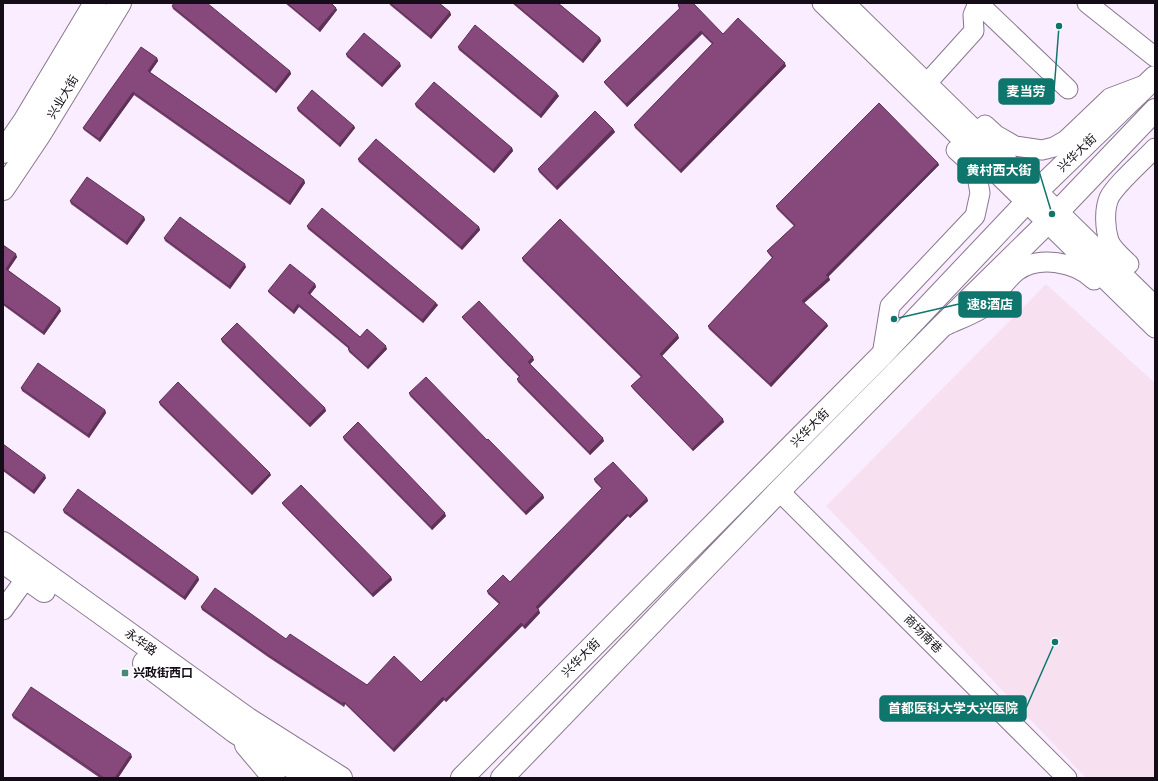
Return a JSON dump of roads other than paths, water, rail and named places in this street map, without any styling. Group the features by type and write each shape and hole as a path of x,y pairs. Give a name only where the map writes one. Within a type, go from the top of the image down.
{"main road":[{"name":"兴业大街","path":"3,152 25,120 94,3"},
{"name":"兴业大街","path":"3,189 40,134 120,3"},
{"name":"兴华大街","path":"462,778 882,355 1032,196 1152,80"},
{"name":"兴华大街","path":"506,775 779,491 940,328 1053,217 1155,110"},
{"name":"永华路","path":"3,543 248,719 341,778"},
{"name":"永华路","path":"3,562 138,658 235,732 309,778"},
{"path":"235,732 274,778"}],"street":[{"path":"822,3 924,103 1032,196"},
{"path":"845,3 945,100 1032,196 1147,310 1155,328"},
{"path":"927,83 974,31 972,15 978,3 1068,89"},
{"path":"1087,3 1155,57"},
{"path":"945,100 982,122 996,135 1015,146 1042,150 1054,147 1066,140 1110,98 1152,80"},
{"path":"882,355 890,306 976,216 980,193 977,176 967,160 943,136 924,103"},
{"path":"1155,148 1110,197 1107,206 1106,218 1109,241 1115,250 1155,291"},
{"path":"940,328 981,309 1017,272 1030,264 1040,263 1057,263 1074,267 1090,276 1116,302 1147,310"},
{"name":"商场南巷","path":"779,491 1067,778"},
{"path":"3,610 26,578"}],"place":[{"name":"麦当劳","path":"1059,26"},
{"name":"黄村西大街","path":"1052,214"},
{"name":"速8酒店","path":"894,319"},
{"name":"首都医科大学大兴医院","path":"1055,642"},
{"name":"兴政街西口","path":"125,673"}]}
